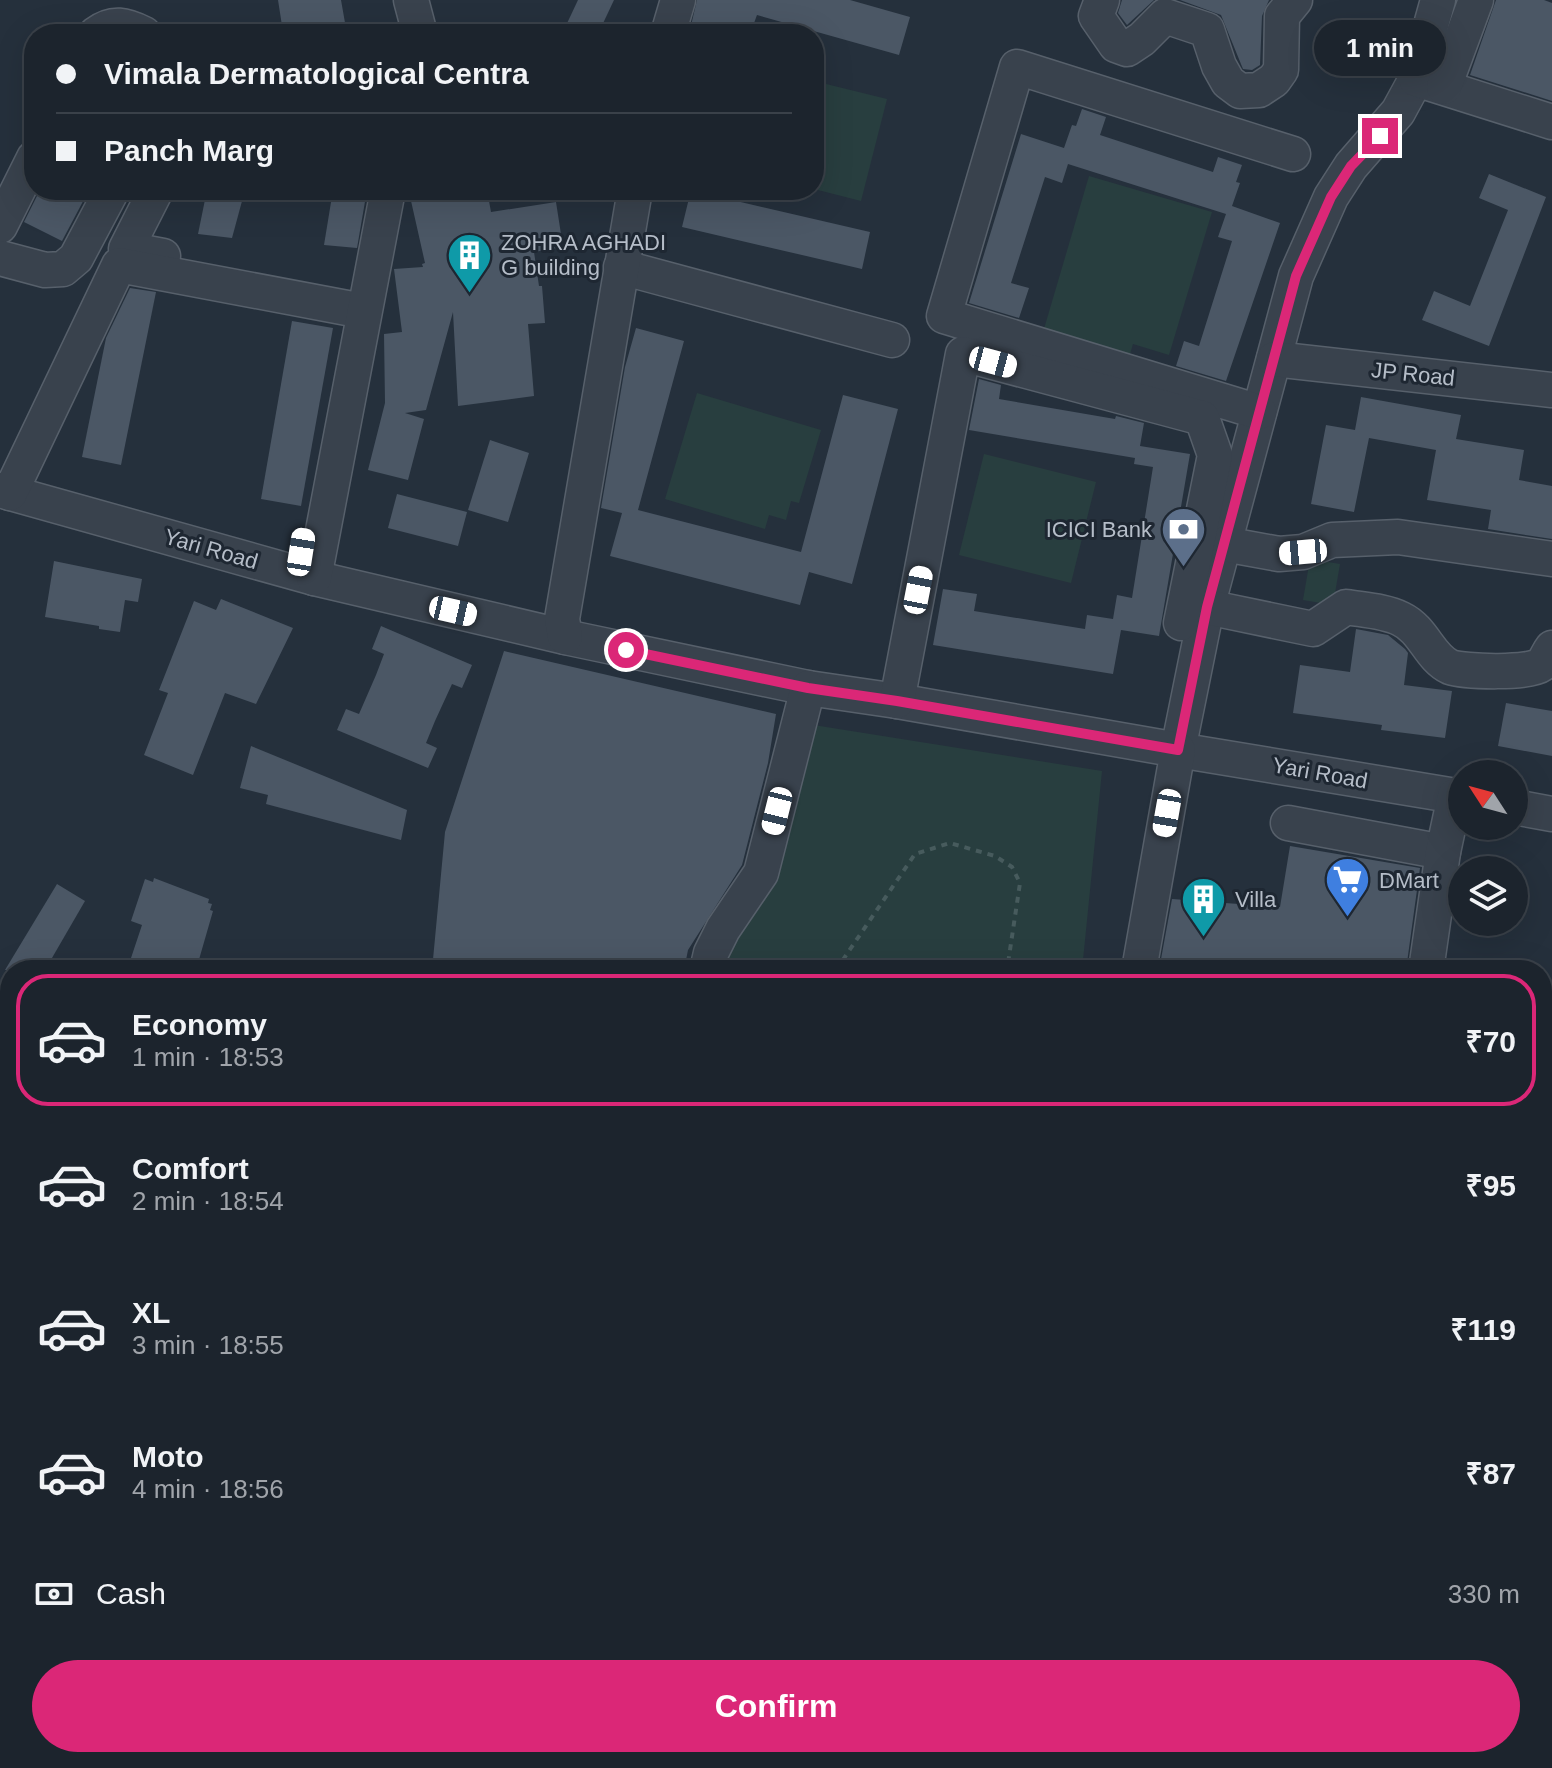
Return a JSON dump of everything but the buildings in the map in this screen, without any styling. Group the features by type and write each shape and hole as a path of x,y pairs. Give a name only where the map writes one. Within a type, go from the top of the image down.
{"street":[{"path":"411,0 417,24"},
{"path":"671,24 678,0"},
{"path":"1102,0 1096,16 1116,45 1127,49 1165,16 1207,30 1219,66 1228,82 1240,91 1259,90 1274,80 1281,70 1282,16 1295,0"},
{"path":"1430,83 1438,0"},
{"path":"1141,960 1207,607 1296,276 1331,197 1351,166 1398,112 1430,83 1476,0"},
{"path":"1259,412 944,316 1017,67 1293,154"},
{"path":"1430,83 1552,122"},
{"path":"0,226 24,178"},
{"path":"0,258 45,270 63,269 76,258 107,200"},
{"path":"151,200 126,249 346,291 356,304"},
{"path":"306,575 356,304 385,200"},
{"path":"565,637 562,619 633,200"},
{"path":"5,491 119,265 356,304"},
{"path":"621,267 892,340"},
{"path":"897,701 963,354 1202,418 1215,455 1180,630"},
{"name":"JP Road","path":"1274,359 1552,390"},
{"name":"Yari Road","path":"5,491 306,575 565,637 808,688 1448,794"},
{"path":"1224,544 1279,554 1303,552 1332,540 1398,537 1552,559"},
{"path":"1207,607 1313,629 1346,607 1383,613 1400,618 1417,629 1431,650 1450,667 1526,671 1542,666 1552,648"},
{"path":"711,960 723,929 761,873 808,688"},
{"path":"1528,810 1552,814"},
{"path":"1288,823 1443,852"},
{"path":"1427,960 1448,834"}],"path":[{"path":"843,960 915,854 950,843 995,856 1012,867 1020,883 1008,960"}],"green space":[{"path":"824,83 887,99 861,201 824,192"},
{"path":"1089,176 1212,212 1169,355 1133,344 1127,364 1041,339"},
{"path":"697,393 821,430 799,503 791,501 786,520 769,515 765,529 665,499"},
{"path":"984,454 1096,482 1071,583 959,555"},
{"path":"1310,559 1340,564 1333,605 1303,600"},
{"path":"801,723 1102,771 1083,960 728,960 779,850"}],"place":[{"name":"ZOHRA AGHADI G building","path":"470,294"},
{"name":"ICICI Bank","path":"1183,568"},
{"name":"DMart","path":"1348,919"},
{"name":"Villa","path":"1204,938"}],"route":[{"path":"626,650 808,688 1178,750 1207,607 1296,276 1331,197 1351,166 1380,136"}]}
